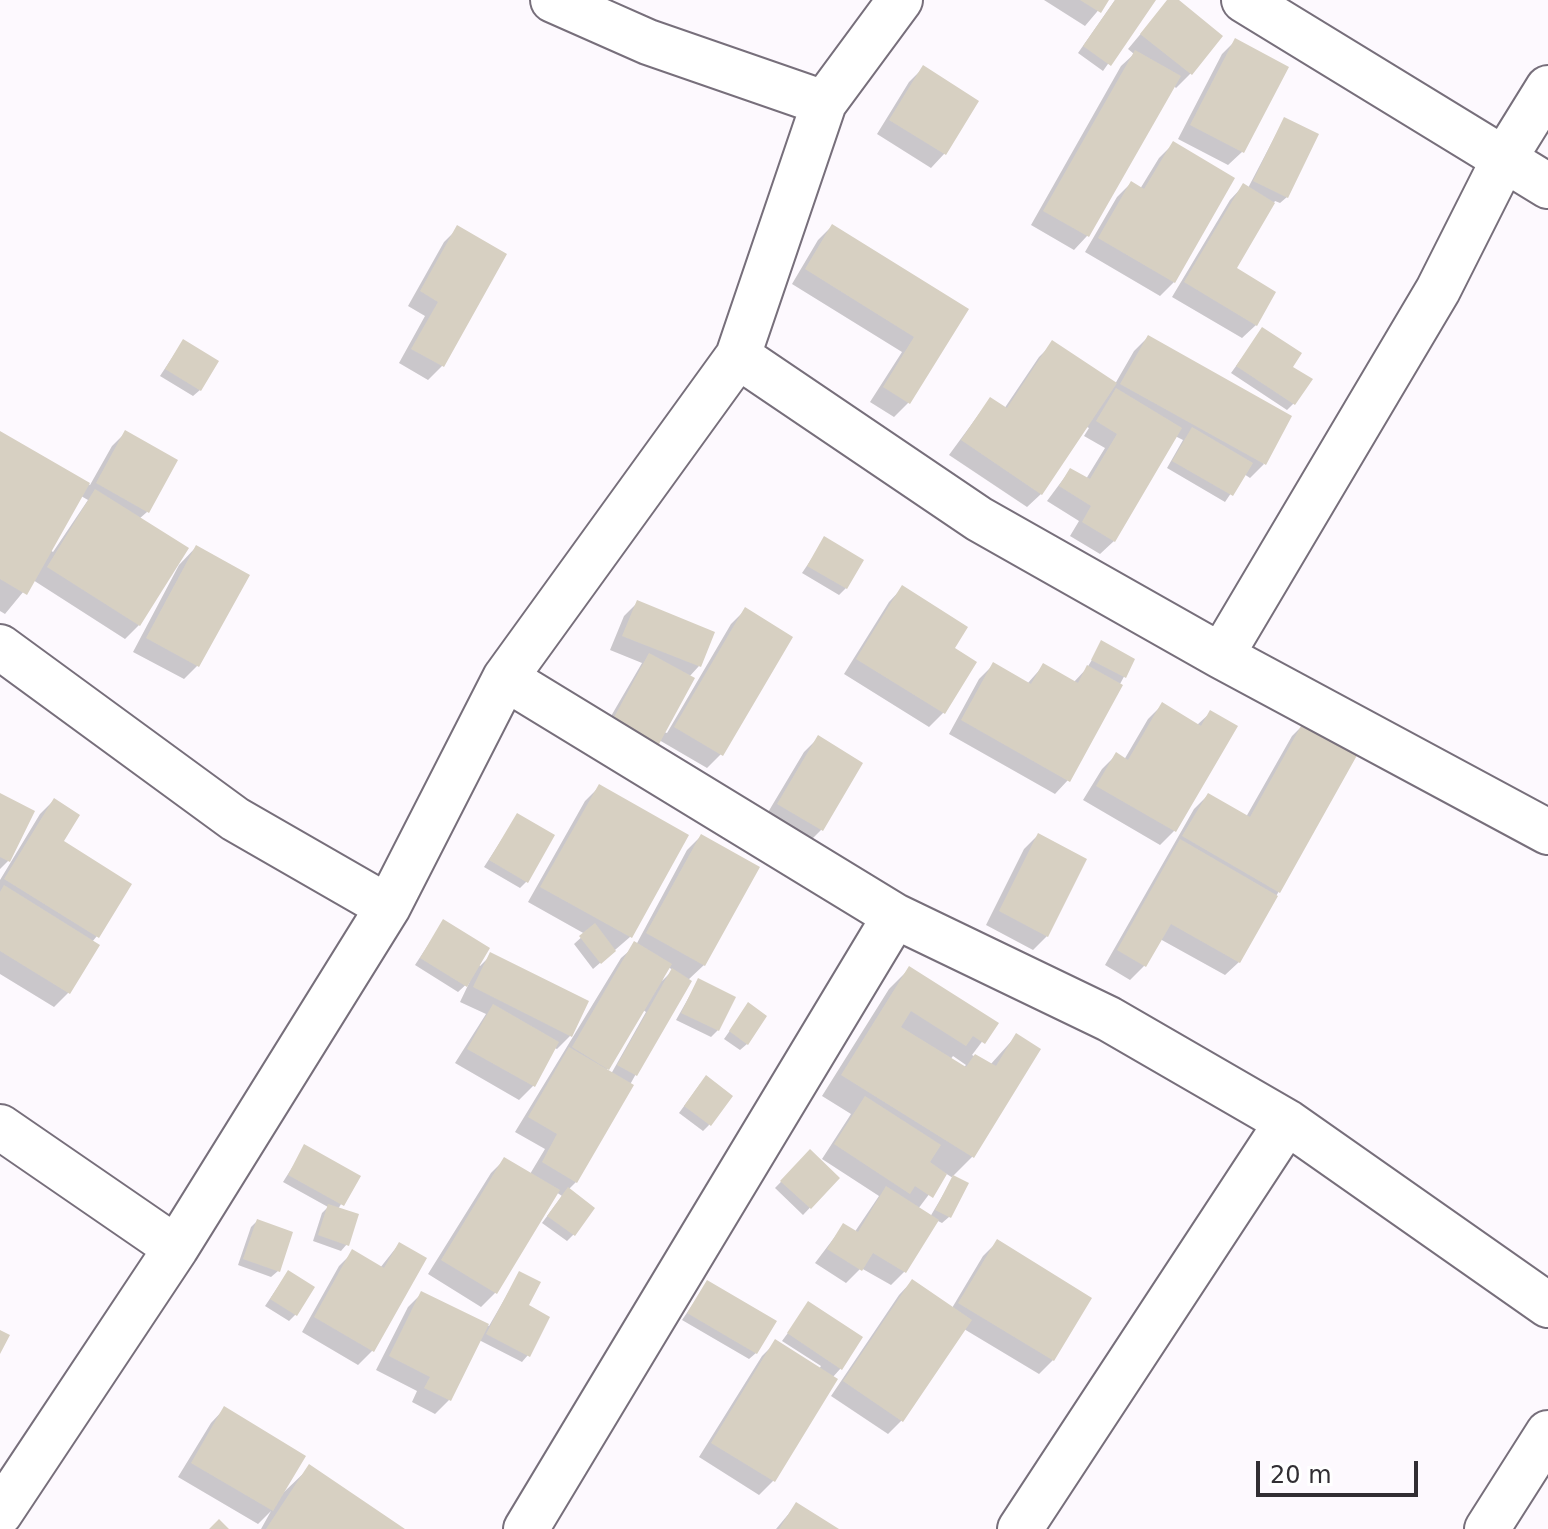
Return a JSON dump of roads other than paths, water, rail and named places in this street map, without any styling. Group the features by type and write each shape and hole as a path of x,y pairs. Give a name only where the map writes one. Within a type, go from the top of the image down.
{"street":[{"path":"553,0 648,42 824,103"},
{"path":"0,1513 176,1248 388,907 505,678 738,356 824,103 900,0"},
{"path":"1244,0 1548,186"},
{"path":"1221,656 1438,290 1504,159 1548,88"},
{"path":"738,356 979,519 1221,656 1548,832"},
{"path":"0,647 235,819 388,907"},
{"path":"505,678 895,916 1109,1019 1287,1122 1548,1305"},
{"path":"526,1529 895,916"},
{"path":"1020,1529 1287,1122"},
{"path":"0,1127 176,1248"},
{"path":"1487,1529 1548,1433"}]}
